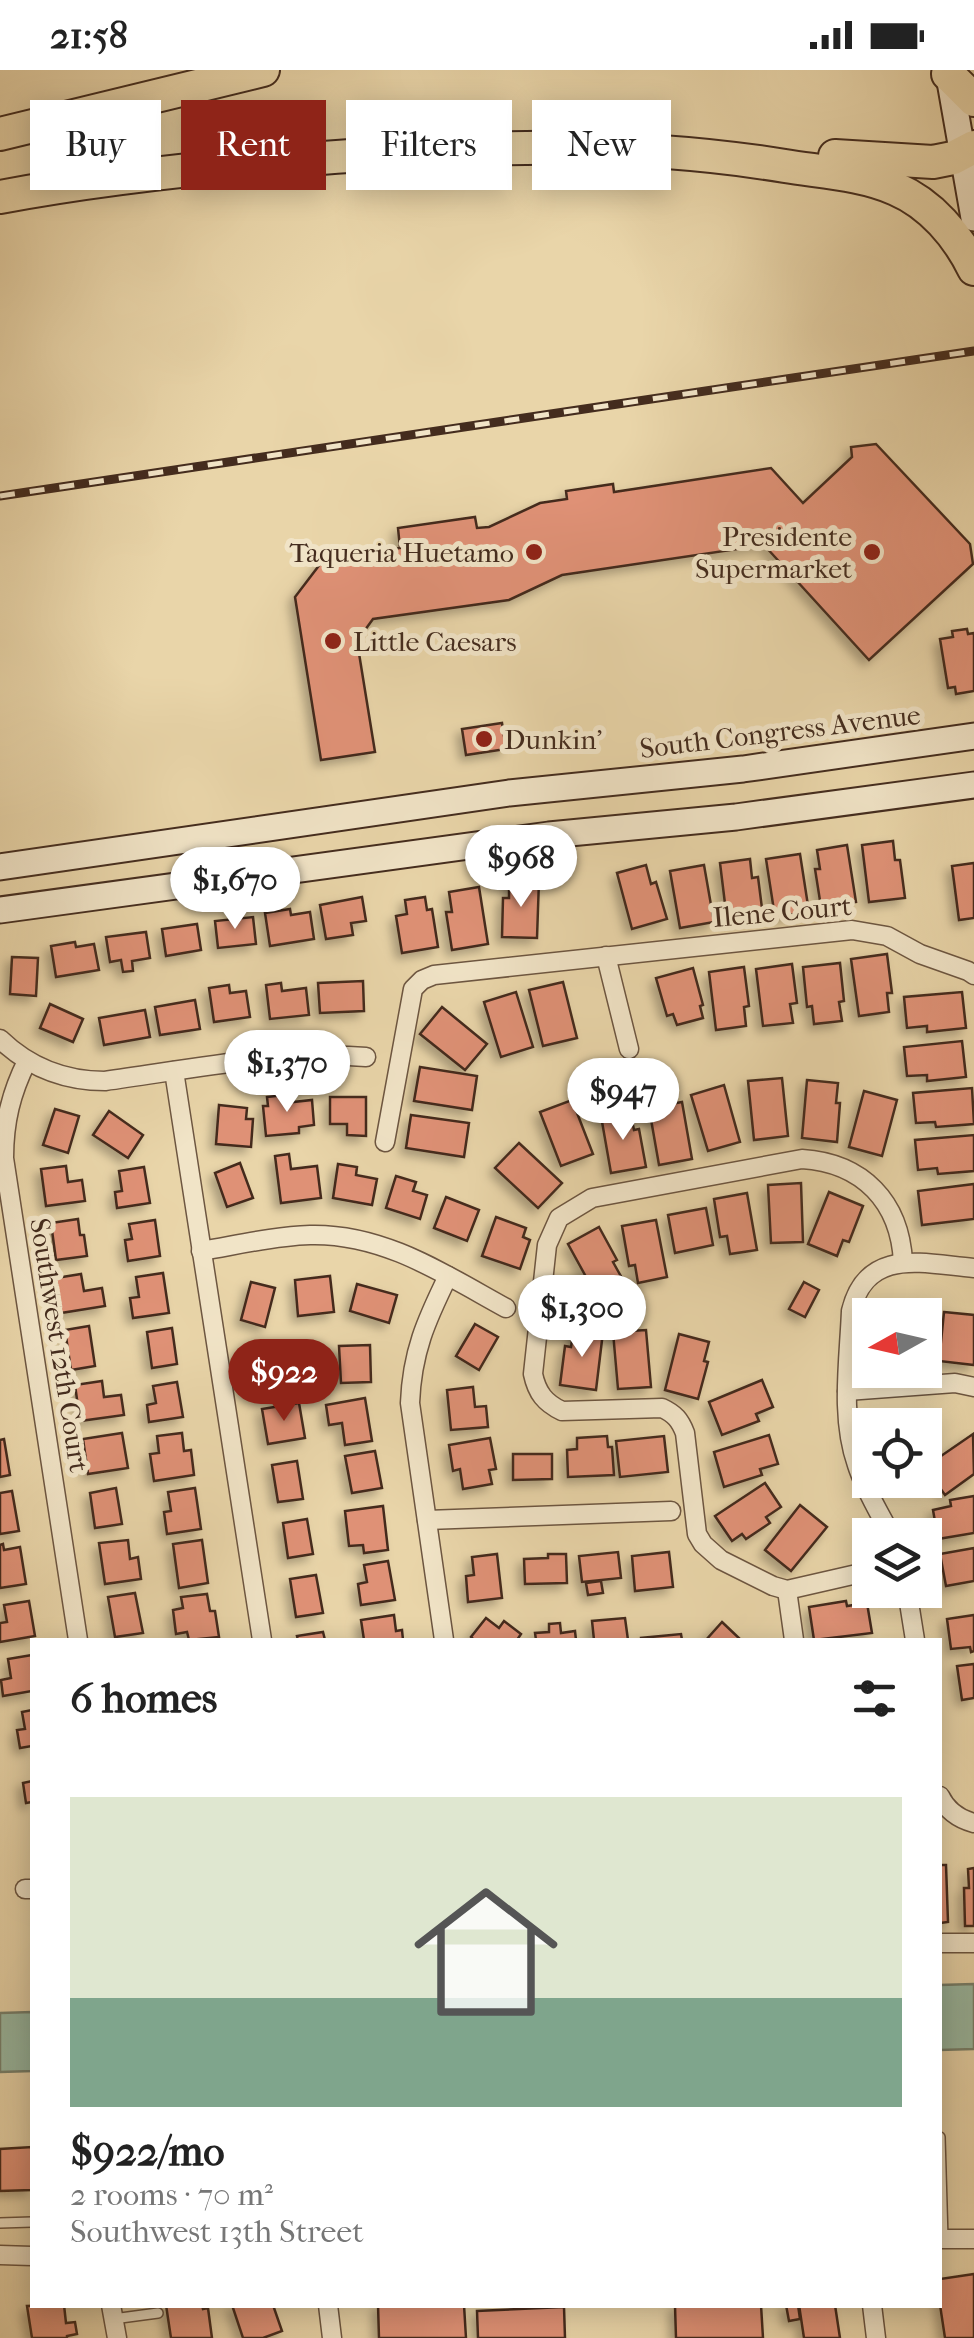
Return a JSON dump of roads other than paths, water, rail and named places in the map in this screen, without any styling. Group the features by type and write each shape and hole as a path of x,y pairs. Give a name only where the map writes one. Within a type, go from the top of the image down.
{"highway":[{"path":"0,134 263,70"},
{"path":"948,72 974,100"},
{"path":"0,198 199,169 468,148 648,150 846,175 897,189 938,217 974,269"},
{"path":"731,158 826,155 933,162 968,150"}],"main road":[{"path":"948,72 968,150 974,218"},
{"name":"South Congress Avenue","path":"0,867 508,793 743,769 974,736"},
{"path":"0,910 549,835 736,818 974,786"}],"street":[{"name":"Ilene Court","path":"385,1142 413,989 434,975 852,930 888,936 974,976"},
{"path":"606,956 629,1049"},
{"path":"0,1039 27,1061 62,1076 90,1081 278,1056 366,1056"},
{"name":"Southwest 12th Court","path":"27,1061 8,1108 4,1158 78,1638"},
{"path":"174,1071 262,1638"},
{"path":"852,1575 787,1590 720,1560 697,1534 684,1434 673,1413 662,1408 562,1412 541,1397 533,1374 547,1244 559,1218 592,1198 802,1159 827,1162 850,1171 871,1186 887,1205 901,1237 903,1262"},
{"path":"201,1251 296,1236 339,1236 367,1241 448,1276 506,1308"},
{"path":"883,1518 856,1463 850,1434 848,1391 854,1298 868,1277 890,1264 974,1268"},
{"path":"444,1638 411,1416 411,1376 424,1324 448,1276"},
{"path":"848,1391 955,1384 974,1387"},
{"path":"427,1520 671,1511"},
{"path":"787,1590 794,1638"},
{"path":"910,1608 915,1638"},
{"path":"942,1799 951,1812 974,1823"},
{"path":"942,1943 974,1943"},
{"path":"942,2239 974,2239"},
{"path":"0,2255 30,2256"},
{"path":"328,2308 332,2338"},
{"path":"872,2308 876,2338"}],"lane":[{"path":"0,2223 30,2222"},
{"path":"114,2321 158,2313"}],"railway":[{"path":"0,496 974,351"}],"place":[{"name":"Taqueria Huetamo","path":"534,552"},
{"name":"Presidente Supermarket","path":"872,552"},
{"name":"Little Caesars","path":"333,641"},
{"name":"Dunkin'","path":"484,739"}]}
